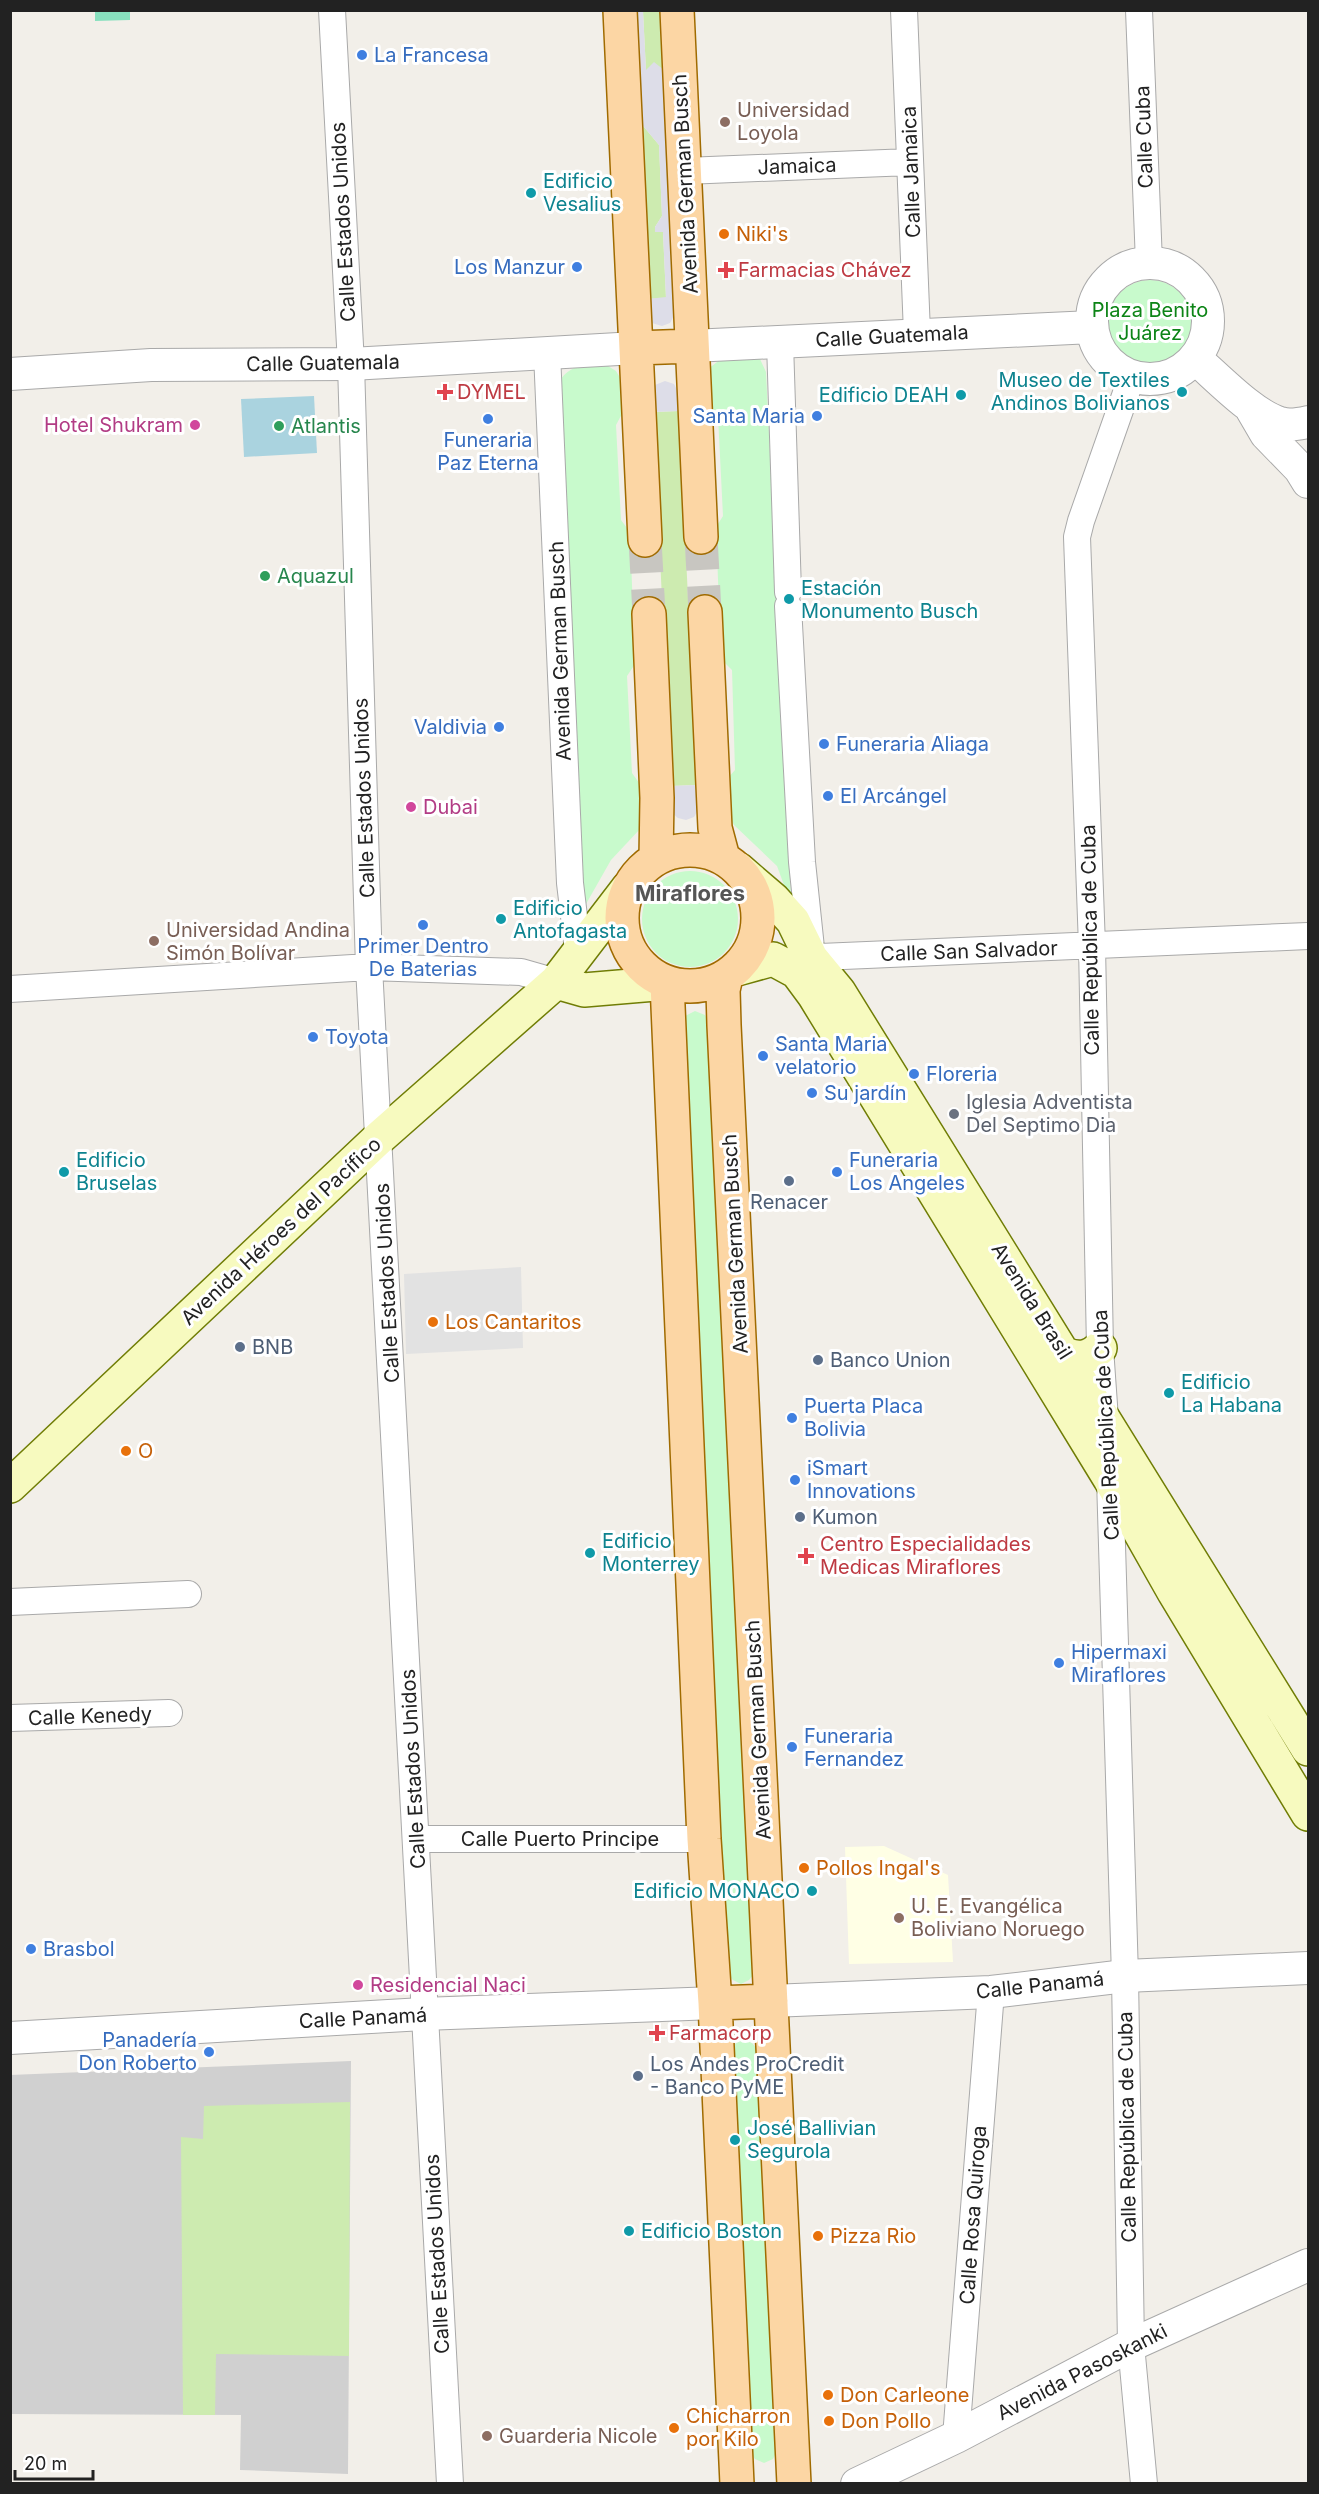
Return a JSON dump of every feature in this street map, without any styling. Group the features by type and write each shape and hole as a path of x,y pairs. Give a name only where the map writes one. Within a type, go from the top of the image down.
{"main road":[{"path":"620,10 645,540"},
{"name":"Avenida German Busch","path":"677,10 701,537"},
{"path":"636,348 692,346"},
{"path":"705,612 715,828 731,863 757,900 759,918 758,934 752,948 732,973"},
{"path":"649,614 657,798 656,859"},
{"path":"667,983 640,965 625,942 621,911 628,888 640,871 656,859 672,852 689,849 707,851 731,863"},
{"name":"Avenida Brasil","path":"731,863 774,900 793,921 812,958 839,992 907,1124"},
{"name":"Avenida Héroes del Pacífico","path":"10,1486 379,1138 556,982 578,950 628,888"},
{"path":"556,982 584,990 667,983 697,987 772,959"},
{"name":"Avenida Brasil","path":"772,959 797,972 907,1124 1036,1332 1110,1479 1187,1583 1265,1679 1308,1749"},
{"name":"Avenida German Busch","path":"732,973 723,990 724,1025 794,2484"},
{"path":"667,983 704,1839 715,2003 737,2484"},
{"name":"Avenida Brasil","path":"1036,1332 1065,1354 1105,1419 1187,1583 1236,1695 1303,1793"},
{"path":"1065,1354 1074,1358 1084,1358 1100,1348"},
{"path":"1236,1695 1265,1679"},
{"path":"715,2003 771,2001"}],"street":[{"name":"Calle Estados Unidos","path":"332,10 351,364 369,967 417,1839 423,2014 450,2484"},
{"name":"Calle Jamaica","path":"904,10 917,333"},
{"name":"Calle Cuba","path":"1139,10 1149,263"},
{"name":"Jamaica","path":"685,171 910,162"},
{"path":"1149,263 1179,270 1191,280 1200,291 1206,305 1208,320 1206,335 1196,360 1172,375 1152,379 1132,376 1117,369 1096,343 1092,327 1095,303 1107,282 1119,272 1133,265 1149,263"},
{"name":"Calle Guatemala","path":"692,346 780,343 917,333 1092,327"},
{"path":"780,343 788,599 802,862 812,958"},
{"name":"Calle Guatemala","path":"10,374 151,365 351,364 636,348"},
{"name":"Avenida German Busch","path":"547,352 570,883 578,950"},
{"path":"1196,360 1251,407 1280,423 1295,425 1308,422"},
{"name":"Calle República de Cuba","path":"1132,376 1077,537 1092,946 1100,1348 1110,1479 1125,1976 1131,2345 1144,2484"},
{"path":"1251,407 1266,434 1300,469 1308,482"},
{"name":"Calle San Salvador","path":"772,959 1308,936"},
{"path":"10,989 369,967 521,972 556,982"},
{"path":"10,1602 188,1594"},
{"name":"Calle Kenedy","path":"10,1718 169,1713"},
{"name":"Calle Puerto Principe","path":"417,1839 704,1839"},
{"name":"Calle Panamá","path":"771,2001 991,1992 1125,1976 1308,1968"},
{"name":"Calle Rosa Quiroga","path":"956,2438 991,1992"},
{"name":"Calle Panamá","path":"10,2038 423,2014 715,2003"},
{"name":"Avenida Pasoskanki","path":"857,2484 956,2438 1131,2345 1308,2265"}],"shaded area":[{"path":"635,11 643,11 646,70 654,62 664,70 675,314 670,323 662,326 652,323 648,299 666,297 663,232 655,232 655,227 662,216 659,145 639,121"},
{"path":"665,381 674,384 678,392 679,411 653,412 652,392 655,385"},
{"path":"697,785 698,810 694,817 686,820 678,818 672,813 671,786"},
{"path":"521,1267 523,1348 406,1354 404,1274"},
{"name":"U. E. Evangélica Boliviano Noruego","path":"884,1846 948,1875 953,1962 849,1964 845,1847"},
{"path":"351,2061 348,2474 240,2470 241,2415 11,2414 10,2075"}],"green space":[{"path":"95,11 130,11 130,20 95,21"},
{"path":"643,11 661,11 664,70 646,71"},
{"path":"639,121 659,145 662,216 655,231 663,232 666,298 648,299"},
{"name":"Plaza Benito Juárez","path":"1150,280 1166,283 1180,292 1189,306 1192,322 1189,338 1180,352 1166,361 1150,364 1134,361 1120,352 1111,338 1108,322 1111,306 1120,292 1134,283"},
{"path":"755,357 760,359 766,372 791,896 788,896 777,866 734,825 728,813 727,779 735,770 732,670 721,659 716,527 723,516 718,416 708,408 708,369 721,359"},
{"path":"580,366 608,366 616,371 622,381 623,412 616,425 621,520 630,532 635,664 627,676 632,773 642,787 641,828 611,860 586,904 584,903 559,382 569,371"},
{"path":"679,411 697,785 671,786 653,412"},
{"path":"690,871 708,874 724,885 735,901 738,919 735,937 724,953 708,964 690,967 672,964 656,953 645,937 642,919 645,901 656,885 672,874"},
{"path":"695,1011 705,1015 709,1023 754,1974 741,1984 727,1974 682,1024 685,1016"},
{"path":"744,2040 752,2043 757,2049 777,2451 773,2459 764,2463 755,2459 750,2452 732,2049 736,2043"},
{"path":"350,2102 349,2356 216,2354 215,2415 183,2415 181,2137 203,2139 204,2106"}],"water":[{"name":"Atlantis","path":"314,396 317,453 244,457 241,399"}],"tunnel":[{"path":"701,537 705,612"},
{"path":"645,540 649,614"}],"place":[{"name":"La Francesa","path":"362,55"},
{"name":"Universidad Loyola","path":"725,122"},
{"name":"Edificio Vesalius","path":"531,193"},
{"name":"Niki's","path":"724,234"},
{"name":"Los Manzur","path":"577,267"},
{"name":"Farmacias Chávez","path":"726,270"},
{"name":"DYMEL","path":"445,392"},
{"name":"Museo de Textiles Andinos Bolivianos","path":"1182,392"},
{"name":"Edificio DEAH","path":"961,395"},
{"name":"Santa Maria","path":"817,416"},
{"name":"Funeraria Paz Eterna","path":"488,419"},
{"name":"Hotel Shukram","path":"195,425"},
{"name":"Atlantis","path":"279,426"},
{"name":"Aquazul","path":"265,576"},
{"name":"Estación Monumento Busch","path":"789,599"},
{"name":"Valdivia","path":"499,727"},
{"name":"Funeraria Aliaga","path":"824,744"},
{"name":"El Arcángel","path":"828,796"},
{"name":"Dubai","path":"411,807"},
{"name":"Edificio Antofagasta","path":"501,919"},
{"name":"Primer Dentro De Baterias","path":"423,925"},
{"name":"Universidad Andina Simón Bolívar","path":"154,941"},
{"name":"Toyota","path":"313,1037"},
{"name":"Santa Maria velatorio","path":"763,1056"},
{"name":"Floreria","path":"914,1074"},
{"name":"Su jardín","path":"812,1093"},
{"name":"Iglesia Adventista Del Septimo Dia","path":"954,1114"},
{"name":"Edificio Bruselas","path":"64,1172"},
{"name":"Funeraria Los Angeles","path":"837,1172"},
{"name":"Renacer","path":"789,1181"},
{"name":"Los Cantaritos","path":"433,1322"},
{"name":"BNB","path":"240,1347"},
{"name":"Banco Union","path":"818,1360"},
{"name":"Edificio La Habana","path":"1169,1393"},
{"name":"Puerta Placa Bolivia","path":"792,1418"},
{"name":"O","path":"126,1451"},
{"name":"iSmart Innovations","path":"795,1480"},
{"name":"Kumon","path":"800,1517"},
{"name":"Edificio Monterrey","path":"590,1553"},
{"name":"Centro Especialidades Medicas Miraflores","path":"806,1556"},
{"name":"Hipermaxi Miraflores","path":"1059,1663"},
{"name":"Funeraria Fernandez","path":"792,1747"},
{"name":"Pollos Ingal's","path":"804,1868"},
{"name":"Edificio MONACO","path":"812,1891"},
{"name":"U. E. Evangélica Boliviano Noruego","path":"899,1918"},
{"name":"Brasbol","path":"31,1949"},
{"name":"Residencial Naci","path":"358,1985"},
{"name":"Farmacorp","path":"657,2033"},
{"name":"Panadería Don Roberto","path":"209,2052"},
{"name":"Los Andes ProCredit - Banco PyME","path":"638,2076"},
{"name":"José Ballivian Segurola","path":"735,2140"},
{"name":"Edificio Boston","path":"629,2231"},
{"name":"Pizza Rio","path":"818,2236"},
{"name":"Don Carleone","path":"828,2395"},
{"name":"Don Pollo","path":"829,2421"},
{"name":"Chicharron por Kilo","path":"674,2428"},
{"name":"Guarderia Nicole","path":"487,2436"}],"district":[{"name":"Miraflores","path":"690,893"}]}
